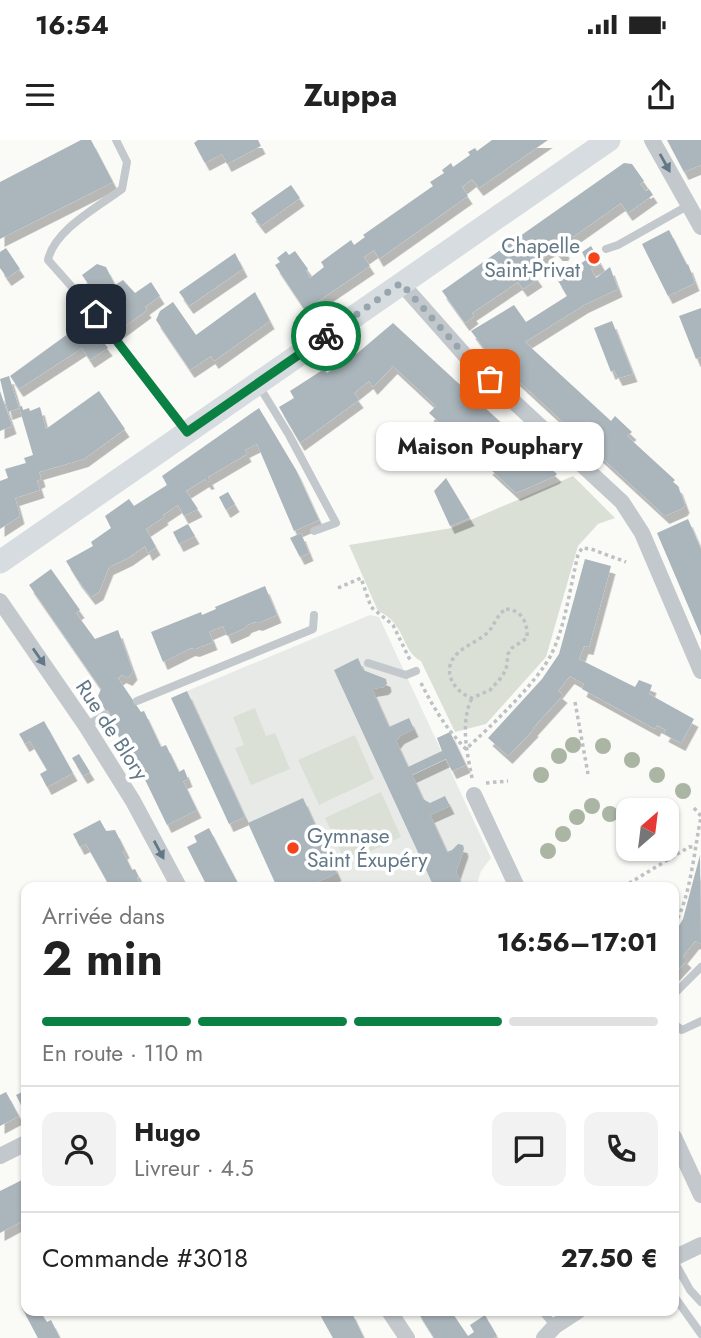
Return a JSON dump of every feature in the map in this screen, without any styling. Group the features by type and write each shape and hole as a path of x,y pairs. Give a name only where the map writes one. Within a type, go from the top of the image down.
{"main road":[{"path":"0,562 607,141"}],"street":[{"path":"652,140 701,227"},
{"path":"401,283 471,362 622,502 642,533 701,671"},
{"name":"Rue de Blory","path":"0,601 86,726 133,802 176,882"},
{"path":"473,789 515,882"},
{"path":"0,1156 21,1146"},
{"path":"679,1146 701,1195"},
{"path":"679,1257 701,1245"},
{"path":"392,1316 407,1338"},
{"path":"550,1332 571,1316"}],"lane":[{"path":"116,140 127,162 122,189 60,236 51,249 48,260 96,314 187,432"},
{"path":"606,249 689,205"},
{"path":"250,389 289,435 337,523 314,531"},
{"path":"137,701 313,629 314,615"},
{"path":"368,663 406,676 416,671"},
{"path":"86,726 106,714"},
{"path":"679,989 701,967"},
{"path":"679,1028 682,1030 701,1021"},
{"path":"679,1269 690,1290 701,1302"},
{"path":"679,1303 701,1334"}],"path":[{"path":"466,749 512,704 551,655 582,548 626,562"},
{"path":"338,588 361,578 371,607 393,625 435,712 466,749"},
{"path":"472,698 455,690 450,681 456,654 487,633 498,614 512,609 523,617 527,624 527,638 512,648 508,654 506,670 490,690 472,698 466,717 466,749 473,789 508,781"},
{"path":"575,702 588,774"},
{"path":"679,916 701,817 694,808"},
{"path":"632,882 689,847 695,847"}],"shaded area":[{"path":"573,476 615,518 598,524 578,546 546,657 486,724 455,732 421,661 410,651 394,622 378,611 349,545 452,528"},
{"path":"370,615 379,617 491,858 481,871 478,882 275,882 187,691"},
{"path":"255,708 266,736 275,733 290,769 251,785 235,748 244,745 233,717"},
{"path":"355,735 374,779 319,805 298,760"},
{"path":"381,792 401,837 346,863 325,818"}],"building":[{"path":"81,140 91,140 113,182 0,239 0,182"},
{"path":"198,140 258,140 261,146 227,164 222,154 205,163 194,143"},
{"path":"492,140 548,140 479,188 472,179 462,187 468,196 379,259 374,250 364,257 370,266 305,310 275,265 280,262 277,258 286,251 289,255 295,251 308,269 306,271 310,278 324,267 321,262 351,240 354,245 365,237 363,235 433,186 430,182 444,173 442,170 451,163 453,167 470,155 468,152 475,148 477,151"},
{"path":"667,140 701,140 701,165 684,172"},
{"path":"624,163 632,164 644,181 640,184 653,195 628,213 621,203 573,237 571,234 559,242 565,250 564,253 558,253 553,247 530,268 538,279 523,289 518,282 472,313 474,316 465,323 442,291"},
{"path":"291,185 300,198 261,226 251,213"},
{"path":"669,230 695,283 668,296 642,244"},
{"path":"591,246 601,264 591,269 596,278 610,267 618,289 584,305 525,342 611,421 615,416 632,432 627,436 675,480 673,482 678,486 685,505 665,516 486,351 471,331 514,305 526,322 567,296 557,279 586,260 582,252"},
{"path":"6,248 20,269 7,278 0,268 0,252"},
{"path":"235,253 243,269 189,306 179,292"},
{"path":"97,264 106,267 115,285 123,280 135,293 151,282 160,296 145,307 147,310 120,330 82,275"},
{"path":"255,292 270,321 214,361 211,356 190,370 156,320 160,311 173,302 196,335"},
{"path":"701,308 701,357 696,359 679,316"},
{"path":"87,320 108,348 90,360 82,348 19,389 10,376"},
{"path":"612,321 633,374 618,378 614,370 611,372 594,328"},
{"path":"393,323 557,474 516,493 488,467 495,460 478,443 471,451 464,446 467,443 429,413 436,406 393,366 373,387 369,381 354,393 359,400 300,443 279,407 294,398 290,391 324,369 327,373 340,365 337,359 350,349 354,356"},
{"path":"9,376 19,408 8,412 0,379"},
{"path":"0,391 12,426 0,431"},
{"path":"99,391 125,429 84,459 39,472 41,479 37,481 40,490 15,498 20,516 0,529 0,481 8,478 5,469 26,463 24,458 33,455 19,407 22,406 23,410 29,408 30,411 40,407 46,429"},
{"path":"259,408 296,470 319,520 294,531 257,444 245,450 247,454 208,477 210,481 205,479 186,491 198,509 184,516 178,505 163,515 164,517 146,529 156,547 148,553 145,546 109,567 99,592 91,597 66,561 93,546 91,542 111,528 105,516 129,499 134,506 167,485 162,476"},
{"path":"418,425 432,438 417,455 407,438"},
{"path":"446,478 470,518 450,526 434,491"},
{"path":"228,492 235,504 226,510 219,497"},
{"path":"688,519 701,549 701,636 657,533"},
{"path":"188,524 195,536 179,544 173,532"},
{"path":"301,533 309,553 300,557 290,538"},
{"path":"585,559 611,566 589,647 584,646 579,659 635,687 639,680 652,685 649,694 694,719 681,743 664,734 666,730 657,725 655,729 582,689 584,684 570,676 558,691 563,695 508,756 488,738 542,679 559,654"},
{"path":"51,569 80,610 76,613 95,639 118,630 133,672 128,678 122,675 118,678 141,712 144,711 161,747 166,745 179,772 184,769 188,779 183,781 197,810 167,825 136,761 132,762 98,696 101,689 29,585"},
{"path":"265,586 277,615 247,625 227,636 223,626 209,632 213,642 191,648 163,662 151,632 201,612 202,615"},
{"path":"358,658 363,670 386,679 387,684 384,687 372,689 389,727 409,718 414,729 396,741 408,767 442,751 437,738 450,732 466,765 452,771 446,759 412,775 423,799 430,803 445,796 450,806 430,815 447,852 458,844 463,845 456,872 461,882 432,882 334,670"},
{"path":"187,691 245,817 229,824 171,698"},
{"path":"44,721 73,773 47,787 40,774 47,770 30,741 25,744 19,734"},
{"path":"79,754 90,772 83,776 72,758"},
{"name":"Gymnase Saint Éxupéry","path":"303,798 337,873 318,882 275,882 248,823"},
{"path":"100,820 106,831 115,830 139,882 107,882 86,844 80,847 73,834"},
{"path":"209,828 237,882 205,882 187,847 197,842 194,836"},
{"path":"700,855 701,944 695,941 683,956 687,960 679,969 679,926"},
{"path":"6,1092 19,1116 0,1126 0,1095"},
{"path":"21,1092 21,1105 16,1095"},
{"path":"21,1180 21,1222 0,1233 0,1191"},
{"path":"26,1316 43,1316 47,1322 51,1320 60,1338 38,1338"},
{"path":"321,1316 353,1316 364,1338 333,1338"},
{"path":"420,1316 454,1316 468,1336 474,1332 470,1325 486,1316 497,1336 493,1338 434,1338"}],"way so far":[{"path":"326,336 401,283 471,362 490,379"}],"place":[{"name":"Chapelle Saint-Privat","path":"594,258"},
{"name":"Maison Pouphary","path":"490,379"},
{"name":"Gymnase Saint Éxupéry","path":"293,848"}],"route":[{"path":"96,314 187,432 326,336"}]}
